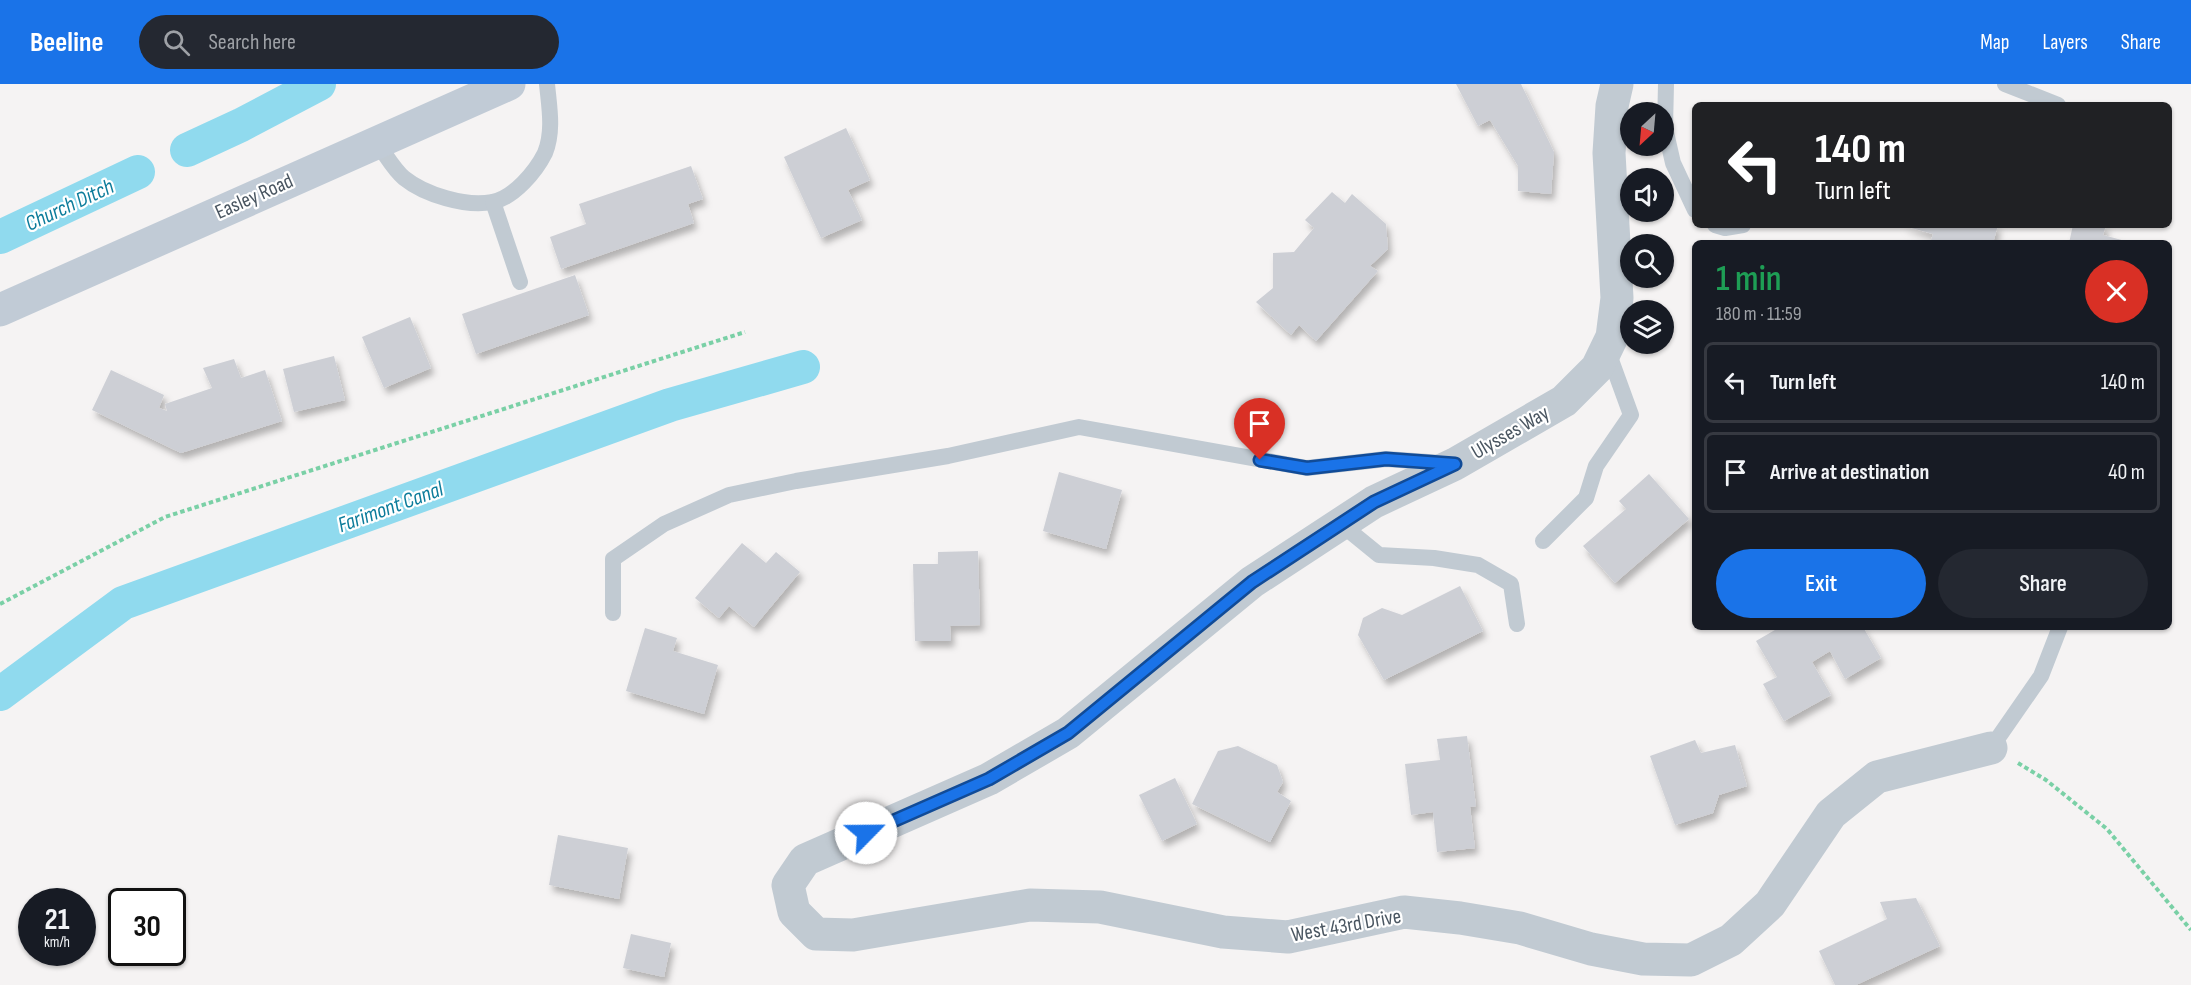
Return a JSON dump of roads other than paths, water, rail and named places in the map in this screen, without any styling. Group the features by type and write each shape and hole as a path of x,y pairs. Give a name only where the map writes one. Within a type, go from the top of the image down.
{"street":[{"name":"Easley Road","path":"0,310 509,84"},
{"name":"Ulysses Way","path":"804,860 989,779 1068,733 1252,582 1374,502 1455,464 1564,401 1597,368 1612,336 1617,298 1609,153 1612,106 1617,84"},
{"name":"West 43rd Drive","path":"804,860 788,885 794,912 816,934 853,935 1030,904 1100,907 1223,933 1288,937 1404,912 1520,928 1591,949 1643,959 1691,960 1731,940 1770,904 1831,814 1877,777 1992,747"}],"lane":[{"path":"376,142 404,178 429,193 458,201 493,202 523,185 545,152 551,126 547,84"},
{"path":"1666,84 1665,128 1673,163 1692,204"},
{"path":"2005,84 2050,102"},
{"path":"493,202 520,282"},
{"path":"1543,541 1586,498 1596,466 1631,415 1607,348"},
{"path":"613,613 613,559 664,524 729,495 948,456 1079,427 1307,468 1386,459 1455,464"},
{"path":"1341,524 1379,555 1434,558 1478,565 1511,584 1517,624"},
{"path":"1992,747 2042,676 2059,630"}],"waterway":[{"name":"Church Ditch","path":"187,150 319,84"},
{"name":"Church Ditch","path":"0,237 138,172"},
{"name":"Farimont Canal","path":"0,694 123,603 670,405 803,367"}]}
